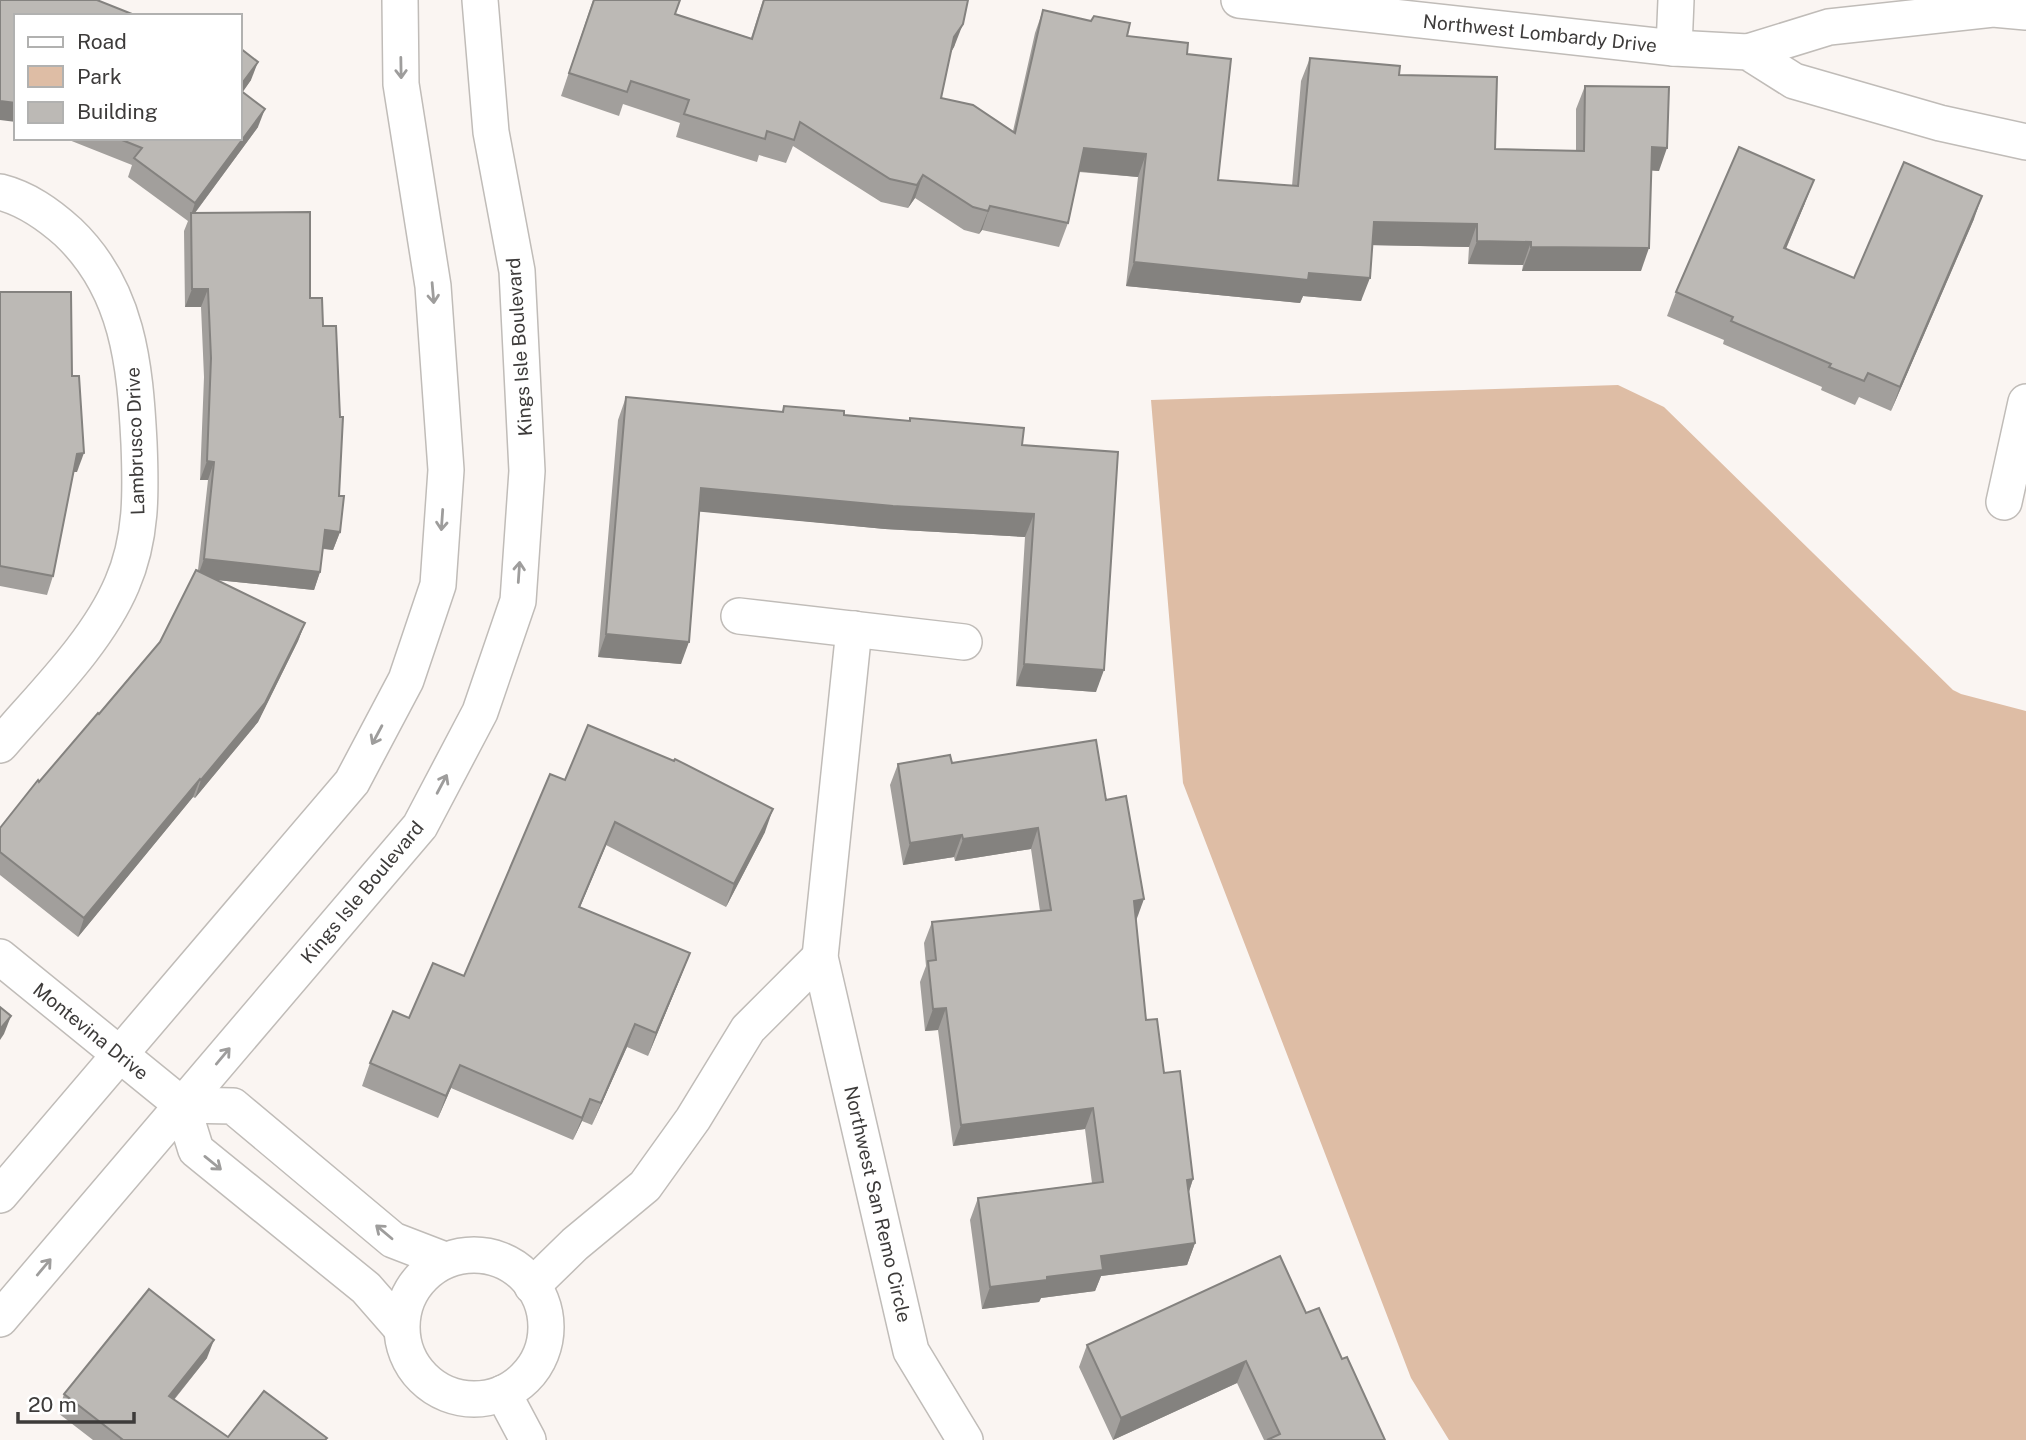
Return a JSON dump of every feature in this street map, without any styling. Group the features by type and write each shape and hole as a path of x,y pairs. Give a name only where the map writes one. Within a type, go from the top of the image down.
{"street":[{"path":"0,1195 352,782 406,680 438,585 446,470 433,286 401,84 400,0"},
{"name":"Kings Isle Boulevard","path":"0,1319 420,826 480,712 517,601 527,471 517,271 491,132 480,0"},
{"name":"Northwest Lombardy Drive","path":"1238,0 1674,48 1748,51 1829,27 1993,9 2026,12"},
{"name":"Northwest Lombardy Drive","path":"1674,48 1676,0"},
{"path":"1748,51 1794,81 1940,123 2026,142"},
{"name":"Lambrusco Drive","path":"0,192 29,202 52,217 84,247 104,277 131,349 136,385 141,492 135,547 121,586 77,654 0,745"},
{"path":"2004,502 2026,402"},
{"path":"738,615 964,642"},
{"name":"Northwest San Remo Circle","path":"854,629 820,957 911,1351 965,1440"},
{"name":"Montevina Drive","path":"0,957 182,1105"},
{"path":"532,1286 575,1244 645,1186 693,1119 748,1029 820,957"},
{"path":"401,1328 366,1288 196,1150 182,1105 233,1106 393,1240 445,1260"},
{"path":"473,1254 501,1260 525,1275 532,1286 541,1298 547,1326 542,1354 526,1378 503,1393 475,1399 447,1394 423,1379 407,1356 401,1328 406,1300 422,1276 445,1260 473,1254"},
{"path":"503,1393 528,1440"}],"green space":[{"path":"1618,385 1664,407 1953,690 2026,711 2026,1440 1449,1440 1411,1378 1183,783 1151,400"}],"building":[{"path":"0,0 97,0 132,14 14,14 14,103 0,101"},
{"path":"594,0 680,0 675,14 752,39 764,0 968,0 963,24 954,37 941,98 973,105 1015,133 1043,10 1091,21 1094,16 1130,23 1127,36 1188,43 1187,54 1231,59 1218,180 1298,186 1310,58 1400,66 1399,75 1497,77 1495,149 1584,151 1585,86 1669,87 1667,148 1652,147 1649,248 1531,247 1531,242 1477,241 1477,224 1374,222 1370,278 1309,273 1308,280 1134,262 1146,154 1084,148 1068,223 990,206 988,211 973,207 923,175 917,185 890,179 800,122 794,140 767,131 765,139 684,114 689,100 631,81 627,92 569,73"},
{"path":"242,50 258,62 242,83"},
{"path":"242,92 265,109 242,140"},
{"path":"122,140 242,140 195,203 134,158 142,148"},
{"path":"1739,147 1814,180 1784,248 1854,278 1904,162 1982,196 1900,387 1868,373 1864,381 1829,367 1831,364 1731,321 1733,317 1676,292"},
{"path":"310,212 310,298 322,298 323,326 336,326 340,417 343,417 339,496 344,496 340,532 325,530 320,572 204,559 214,462 207,461 211,358 208,289 192,289 191,213"},
{"path":"0,292 71,292 72,376 79,376 84,453 77,454 53,576 0,566"},
{"path":"626,397 783,412 784,406 844,411 844,415 1024,428 1022,445 1118,452 1104,670 1024,664 1034,514 893,506 701,488 689,642 606,634"},
{"path":"196,570 305,623 265,703 84,918 0,852 0,828 38,780 39,782 160,642"},
{"path":"588,725 674,761 675,759 773,809 734,884 615,822 579,907 690,953 656,1033 635,1024 601,1103 590,1099 582,1118 460,1065 446,1096 370,1063 393,1011 409,1018 433,963 464,976 550,774 565,780"},
{"path":"1096,740 1106,800 1126,796 1144,899 1134,901 1146,1020 1157,1019 1164,1073 1180,1071 1193,1179 1187,1180 1195,1243 1101,1256 1103,1270 990,1287 978,1198 1103,1182 1093,1108 961,1125 946,1008 933,1009 928,961 936,960 932,922 1051,910 1038,828 963,839 962,835 910,843 898,764 950,755 952,763"},
{"path":"0,1007 11,1016 0,1029"},
{"path":"1280,1256 1306,1313 1319,1308 1342,1359 1347,1357 1385,1440 1267,1440 1280,1434 1246,1361 1121,1418 1087,1345"},
{"path":"149,1289 214,1340 169,1396 228,1437 264,1391 327,1438 121,1440 64,1394"}]}
